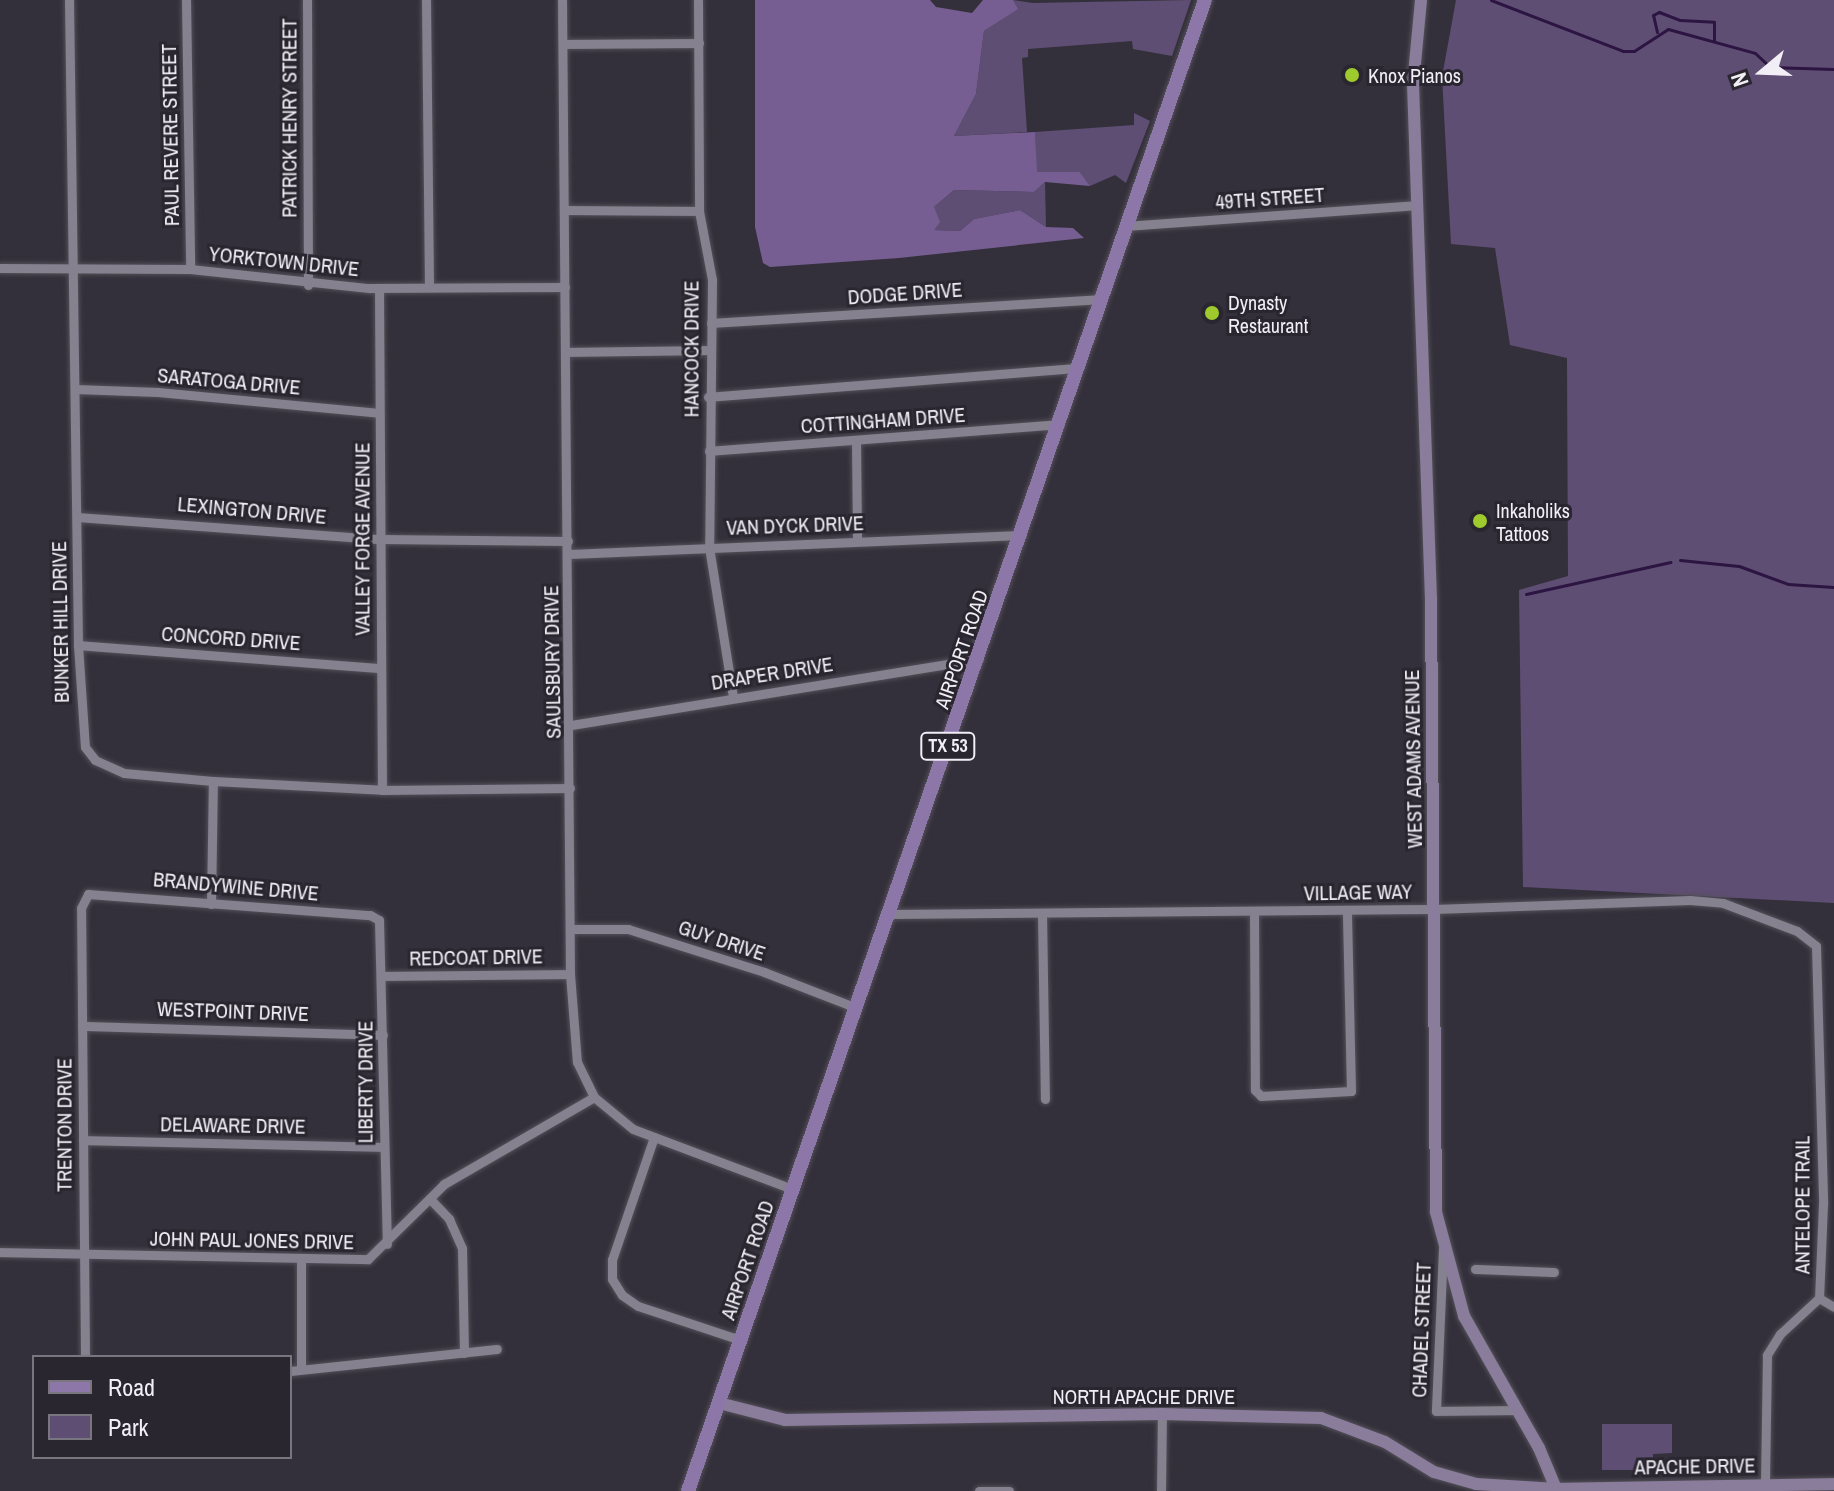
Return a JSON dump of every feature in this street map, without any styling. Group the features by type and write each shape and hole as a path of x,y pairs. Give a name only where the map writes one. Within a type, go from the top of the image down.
{"main road":[{"name":"AIRPORT ROAD","path":"688,1491 1205,0"},
{"name":"WEST ADAMS AVENUE","path":"1421,0 1413,84 1431,599 1436,1212 1443,1249 1464,1316 1517,1410 1557,1490"},
{"name":"NORTH APACHE DRIVE","path":"719,1403 785,1420 1162,1414 1321,1418 1385,1442 1434,1472 1476,1484 1557,1490"},
{"name":"APACHE DRIVE","path":"1557,1490 1764,1488 1834,1484"}],"street":[{"name":"BUNKER HILL DRIVE","path":"69,0 80,730 95,760 124,773 213,781 382,790 570,788"},
{"name":"PAUL REVERE STREET","path":"186,0 190,269"},
{"name":"PATRICK HENRY STREET","path":"307,0 308,285"},
{"path":"426,0 429,287"},
{"name":"SAULSBURY DRIVE","path":"562,0 571,725 570,974 577,1062 594,1097 633,1129 793,1189"},
{"name":"HANCOCK DRIVE","path":"698,0 699,211 712,280 708,350 709,547 733,697"},
{"path":"563,44 699,43"},
{"name":"49TH STREET","path":"1126,226 1417,205"},
{"path":"565,210 699,211"},
{"name":"YORKTOWN DRIVE","path":"0,268 190,269 308,285 379,288 565,287"},
{"name":"VALLEY FORGE AVENUE","path":"379,288 382,790"},
{"name":"DODGE DRIVE","path":"711,323 1102,299"},
{"path":"566,352 708,350"},
{"path":"708,397 1078,368"},
{"name":"SARATOGA DRIVE","path":"75,389 158,392 379,413"},
{"name":"COTTINGHAM DRIVE","path":"709,451 1060,424"},
{"path":"856,440 857,541"},
{"name":"LEXINGTON DRIVE","path":"77,517 380,539 568,541"},
{"name":"VAN DYCK DRIVE","path":"568,554 1022,535"},
{"name":"CONCORD DRIVE","path":"78,645 380,668"},
{"name":"DRAPER DRIVE","path":"571,725 979,659"},
{"path":"211,904 213,781"},
{"name":"BRANDYWINE DRIVE","path":"88,894 370,915 379,920"},
{"name":"TRENTON DRIVE","path":"85,1355 81,908 88,894"},
{"name":"VILLAGE WAY","path":"890,914 1434,909 1690,900 1723,903 1797,931 1816,946"},
{"path":"1254,911 1255,1090 1261,1096 1351,1091 1347,910"},
{"path":"1042,913 1045,1099"},
{"name":"LIBERTY DRIVE","path":"379,920 383,976 383,1147 387,1244"},
{"name":"GUY DRIVE","path":"572,929 628,929 764,972 857,1008"},
{"name":"ANTELOPE TRAIL","path":"1764,1488 1767,1355 1780,1334 1819,1298 1823,1204 1816,946"},
{"name":"REDCOAT DRIVE","path":"383,976 570,974"},
{"name":"WESTPOINT DRIVE","path":"82,1026 383,1035"},
{"name":"JOHN PAUL JONES DRIVE","path":"0,1252 353,1263 387,1244 430,1199 463,1171 594,1097"},
{"path":"654,1137 612,1260 612,1279 622,1295 638,1306 741,1340"},
{"name":"DELAWARE DRIVE","path":"83,1140 383,1147"},
{"path":"430,1199 449,1219 462,1248 464,1353"},
{"path":"1823,1204 1834,1204"},
{"name":"CHADEL STREET","path":"1443,1249 1436,1411 1517,1410"},
{"path":"301,1262 301,1369"},
{"path":"1475,1269 1554,1272"},
{"path":"1819,1298 1834,1307"},
{"path":"292,1371 497,1349"},
{"path":"1161,1491 1162,1414"},
{"path":"979,1491 1009,1491"}],"green space":[{"path":"1013,0 1033,3 1191,0 1172,56 1133,49 1132,41 1028,49 1028,57 1022,58 1027,132 954,136 976,94 984,31 1017,9"},
{"path":"1456,0 1834,0 1834,903 1523,887 1519,590 1568,576 1567,358 1510,345 1495,248 1451,244 1442,77"},
{"path":"1134,113 1150,121 1126,183 1115,175 1090,186 1080,172 1036,172 1035,132 1134,125"},
{"path":"1045,182 1046,227 1020,210 974,219 960,231 934,230 934,207 954,190 1034,192"},
{"path":"1602,1424 1672,1424 1672,1453 1653,1454 1653,1470 1602,1470"}],"shaded area":[{"path":"755,0 930,0 936,7 972,13 983,0 1013,0 1018,9 984,31 976,94 954,136 1035,132 1037,172 1080,172 1090,186 1045,182 1034,192 954,190 934,207 940,222 934,230 960,231 974,219 1020,210 1046,227 1073,228 1084,238 899,258 770,267 763,263 755,227"}],"waterway":[{"path":"1491,0 1623,51 1634,51 1668,29 1755,53 1770,67 1834,69"},
{"path":"1657,32 1653,15 1659,12 1680,20 1714,22 1714,40"},
{"path":"1680,560 1739,566 1788,584 1834,587"},
{"path":"1526,594 1670,562"}],"place":[{"name":"Knox Pianos","path":"1352,75"},
{"name":"Dynasty Restaurant","path":"1212,313"},
{"name":"Inkaholiks Tattoos","path":"1480,521"}]}
